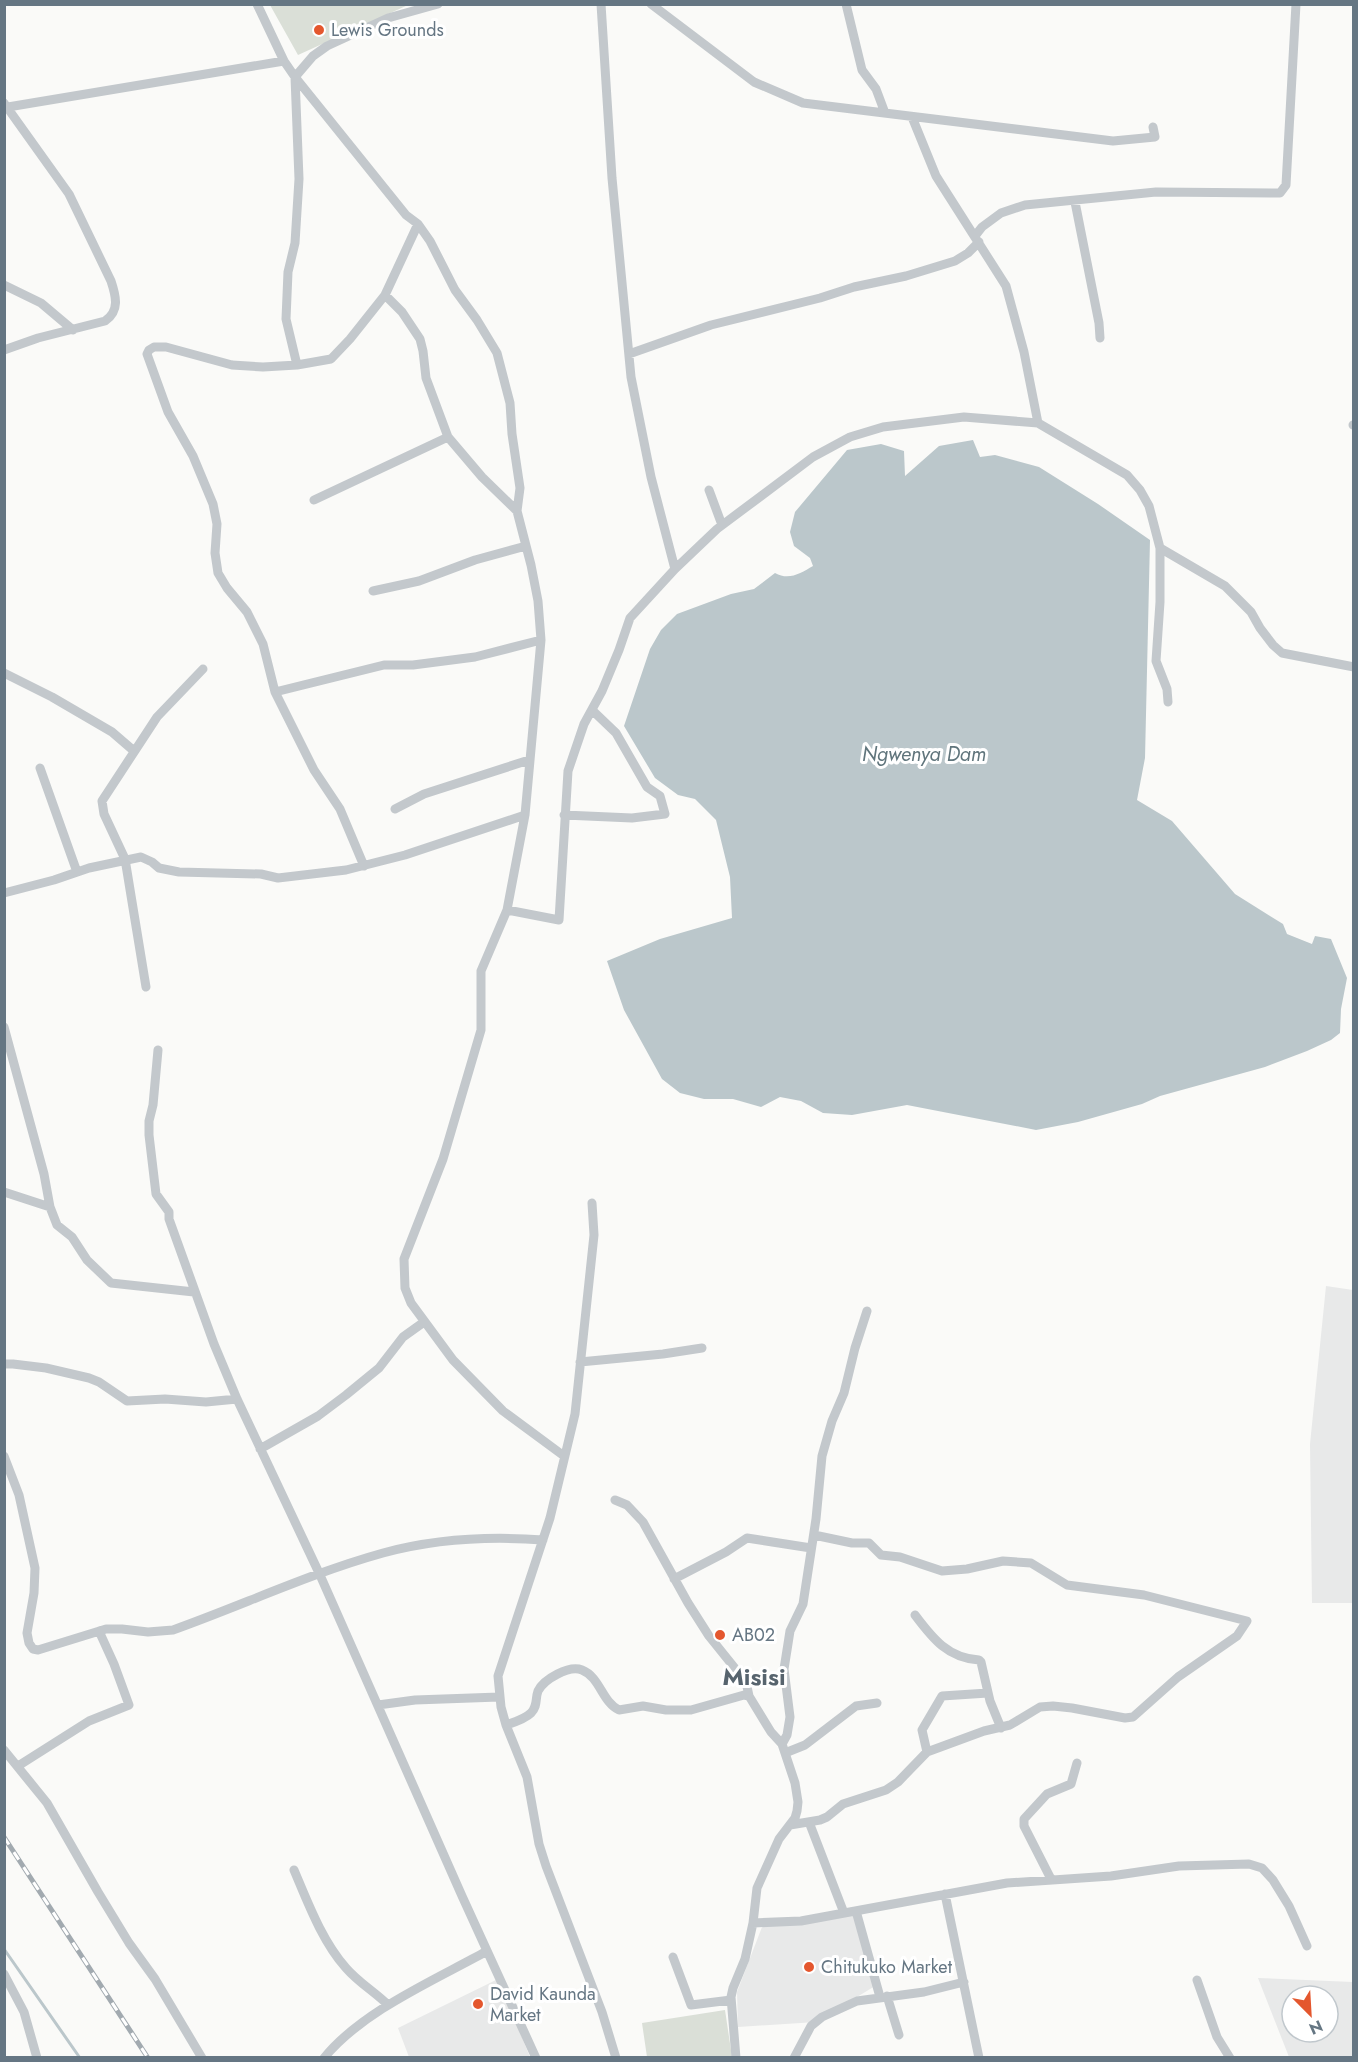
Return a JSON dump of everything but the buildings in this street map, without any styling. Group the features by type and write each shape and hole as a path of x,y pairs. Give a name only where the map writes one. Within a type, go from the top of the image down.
{"street":[{"path":"257,4 284,61 295,77 406,215 418,224 434,248 455,290 497,352 510,403 520,488 517,511 538,601 541,640 525,815 507,910 481,971 481,1030 443,1159 404,1259 405,1288 411,1303 453,1360 503,1411 564,1456"},
{"path":"297,365 286,319 288,272 295,243 299,179 295,77 313,56 327,46 388,18 438,4"},
{"path":"602,4 612,178 631,377 651,477 675,569"},
{"path":"651,4 754,82 803,103 1113,141 1155,138 1153,127"},
{"path":"846,4 862,70 876,89 885,112"},
{"path":"629,354 711,325 835,294 854,287 906,276 955,261 968,253 982,227 1001,213 1025,205 1075,202 1156,192 1280,193 1286,186 1296,4"},
{"path":"4,350 38,338 105,321 115,310 115,292 69,194 6,105 284,61"},
{"path":"912,117 936,176 1006,286 1024,352 1038,423"},
{"path":"1075,202 1100,338"},
{"path":"364,866 340,808 314,770 275,692 258,633 247,612 218,573 215,553 217,524 213,504 193,456 168,412 147,354 154,347 166,347 232,365 263,367 297,365 332,359 385,295 418,224"},
{"path":"4,285 41,303 73,330"},
{"path":"385,295 402,312 420,339 426,378 448,437 482,477 517,511"},
{"path":"507,910 559,920 568,771 584,724 619,650 630,618 675,569 722,525 813,457 850,437 883,427 964,417 1038,423 1127,476 1140,490 1149,506 1160,548 1160,602 1156,661 1167,689 1168,702"},
{"path":"314,500 448,437"},
{"path":"709,490 722,525"},
{"path":"373,591 419,581 475,560 526,546"},
{"path":"1160,548 1225,586 1251,612 1260,628 1282,653 1353,667"},
{"path":"275,692 384,665 413,665 475,657 541,640"},
{"path":"146,987 125,859 104,814 102,801 157,717 204,669"},
{"path":"4,673 52,697 112,732 134,751"},
{"path":"564,815 632,818 665,814 660,796 647,787 616,734 592,710"},
{"path":"395,809 424,794 529,760"},
{"path":"40,768 77,872"},
{"path":"4,893 125,859 141,857 159,868 178,872 261,874 278,878 324,874 405,855 525,815"},
{"path":"4,1027 44,1174 50,1207 57,1224 72,1237 87,1260 111,1283 194,1292"},
{"path":"158,1050 153,1105 149,1121 156,1194 169,1212 169,1219 194,1292 237,1399 320,1575 536,2058"},
{"path":"4,1192 50,1207"},
{"path":"592,1203 594,1235 575,1414 556,1497 498,1676 506,1725 527,1778 539,1844 602,2012 616,2058"},
{"path":"784,1748 790,1717 784,1669 790,1631 803,1605 814,1535 822,1456 832,1421 844,1393 867,1311"},
{"path":"260,1449 318,1416 346,1395 379,1368 403,1337 424,1322"},
{"path":"580,1362 702,1348"},
{"path":"4,1364 46,1368 89,1378 127,1401 165,1399 206,1402 237,1399"},
{"path":"4,1456 19,1496 35,1568 34,1593 27,1633 29,1643 33,1649 38,1650 99,1631 172,1630 383,1553 423,1545 505,1538 543,1540"},
{"path":"615,1500 627,1505 635,1512 716,1646 746,1682 749,1696 771,1732 784,1748 798,1802 795,1818 774,1848 757,1888 753,1923 745,1959 733,1988 731,2000 736,2058"},
{"path":"790,1825 827,1817 843,1804 886,1790 898,1782 927,1752 984,1731 1010,1725 1040,1707 1053,1706 1114,1714 1125,1718 1133,1717 1178,1677 1236,1636 1247,1621 1144,1595 1067,1585 1031,1563 1004,1561 967,1569 942,1571 900,1557 881,1555 869,1543 852,1543 814,1535"},
{"path":"674,1579 726,1552 747,1538 811,1548"},
{"path":"915,1615 938,1643 953,1654 963,1659 979,1660 1001,1728"},
{"path":"18,1766 89,1722 129,1705 99,1631"},
{"path":"506,1725 531,1713 537,1705 537,1693 548,1680 568,1670 578,1669 590,1674 609,1702 619,1710 644,1706 666,1710 691,1710 735,1697 749,1696"},
{"path":"927,1752 922,1731 942,1696 988,1693"},
{"path":"378,1705 415,1700 500,1697"},
{"path":"784,1748 805,1745 856,1706 878,1703"},
{"path":"4,1750 47,1803 98,1892 129,1943 156,1979 202,2058"},
{"path":"1051,1879 1024,1826 1024,1819 1047,1794 1071,1784 1077,1763"},
{"path":"809,1822 844,1913"},
{"path":"753,1923 801,1921 1007,1883 1111,1876 1194,1865 1249,1864 1262,1868 1282,1893 1307,1946"},
{"path":"294,1870 311,1910 335,1954 356,1979 378,1995 388,2006"},
{"path":"945,1894 979,2058"},
{"path":"856,1911 883,1997 899,2035"},
{"path":"324,2058 349,2034 388,2006 487,1951"},
{"path":"673,1957 692,2005 731,2000"},
{"path":"4,1974 24,2012 37,2058"},
{"path":"1197,1980 1217,2037 1230,2058"},
{"path":"794,2058 811,2026 857,2001 924,1992 964,1982"},
{"path":"27,2058 32,2039"}],"shaded area":[{"name":"Lewis Grounds","path":"270,5 408,5 298,55"},
{"path":"1326,1286 1353,1290 1353,1603 1312,1603 1310,1444"},
{"name":"Chitukuko Market","path":"854,1915 875,1986 816,2022 738,2027 737,1992 762,1927"},
{"path":"1258,1978 1353,1982 1353,2057 1289,2057 1284,2044 1340,2044 1340,1984 1280,1984 1280,2034"},
{"name":"David Kaunda Market","path":"498,1979 530,2057 409,2057 398,2028"},
{"path":"725,2010 732,2057 647,2057 642,2023"}],"water":[{"name":"Ngwenya Dam","path":"973,440 980,457 995,455 1039,467 1150,540 1145,758 1137,800 1172,821 1235,894 1283,924 1287,934 1312,944 1315,936 1331,939 1347,978 1341,1009 1340,1033 1331,1040 1307,1051 1265,1067 1160,1096 1142,1104 1078,1122 1036,1130 907,1105 852,1115 823,1113 801,1101 780,1097 761,1107 733,1099 704,1099 680,1093 662,1079 624,1010 607,961 660,939 732,918 730,877 716,820 695,799 678,795 655,778 624,726 650,649 661,630 677,614 731,594 754,589 775,573 790,576 813,566 810,558 794,546 790,532 795,512 847,450 881,444 904,451 905,476 939,446"}],"waterway":[{"path":"4,1949 80,2058"}],"railway":[{"path":"4,1837 148,2058"}],"place":[{"name":"Lewis Grounds","path":"319,30"},
{"name":"AB02","path":"720,1635"},
{"name":"Chitukuko Market","path":"809,1967"},
{"name":"David Kaunda Market","path":"478,2004"}],"district":[{"name":"Misisi","path":"754,1677"}]}
